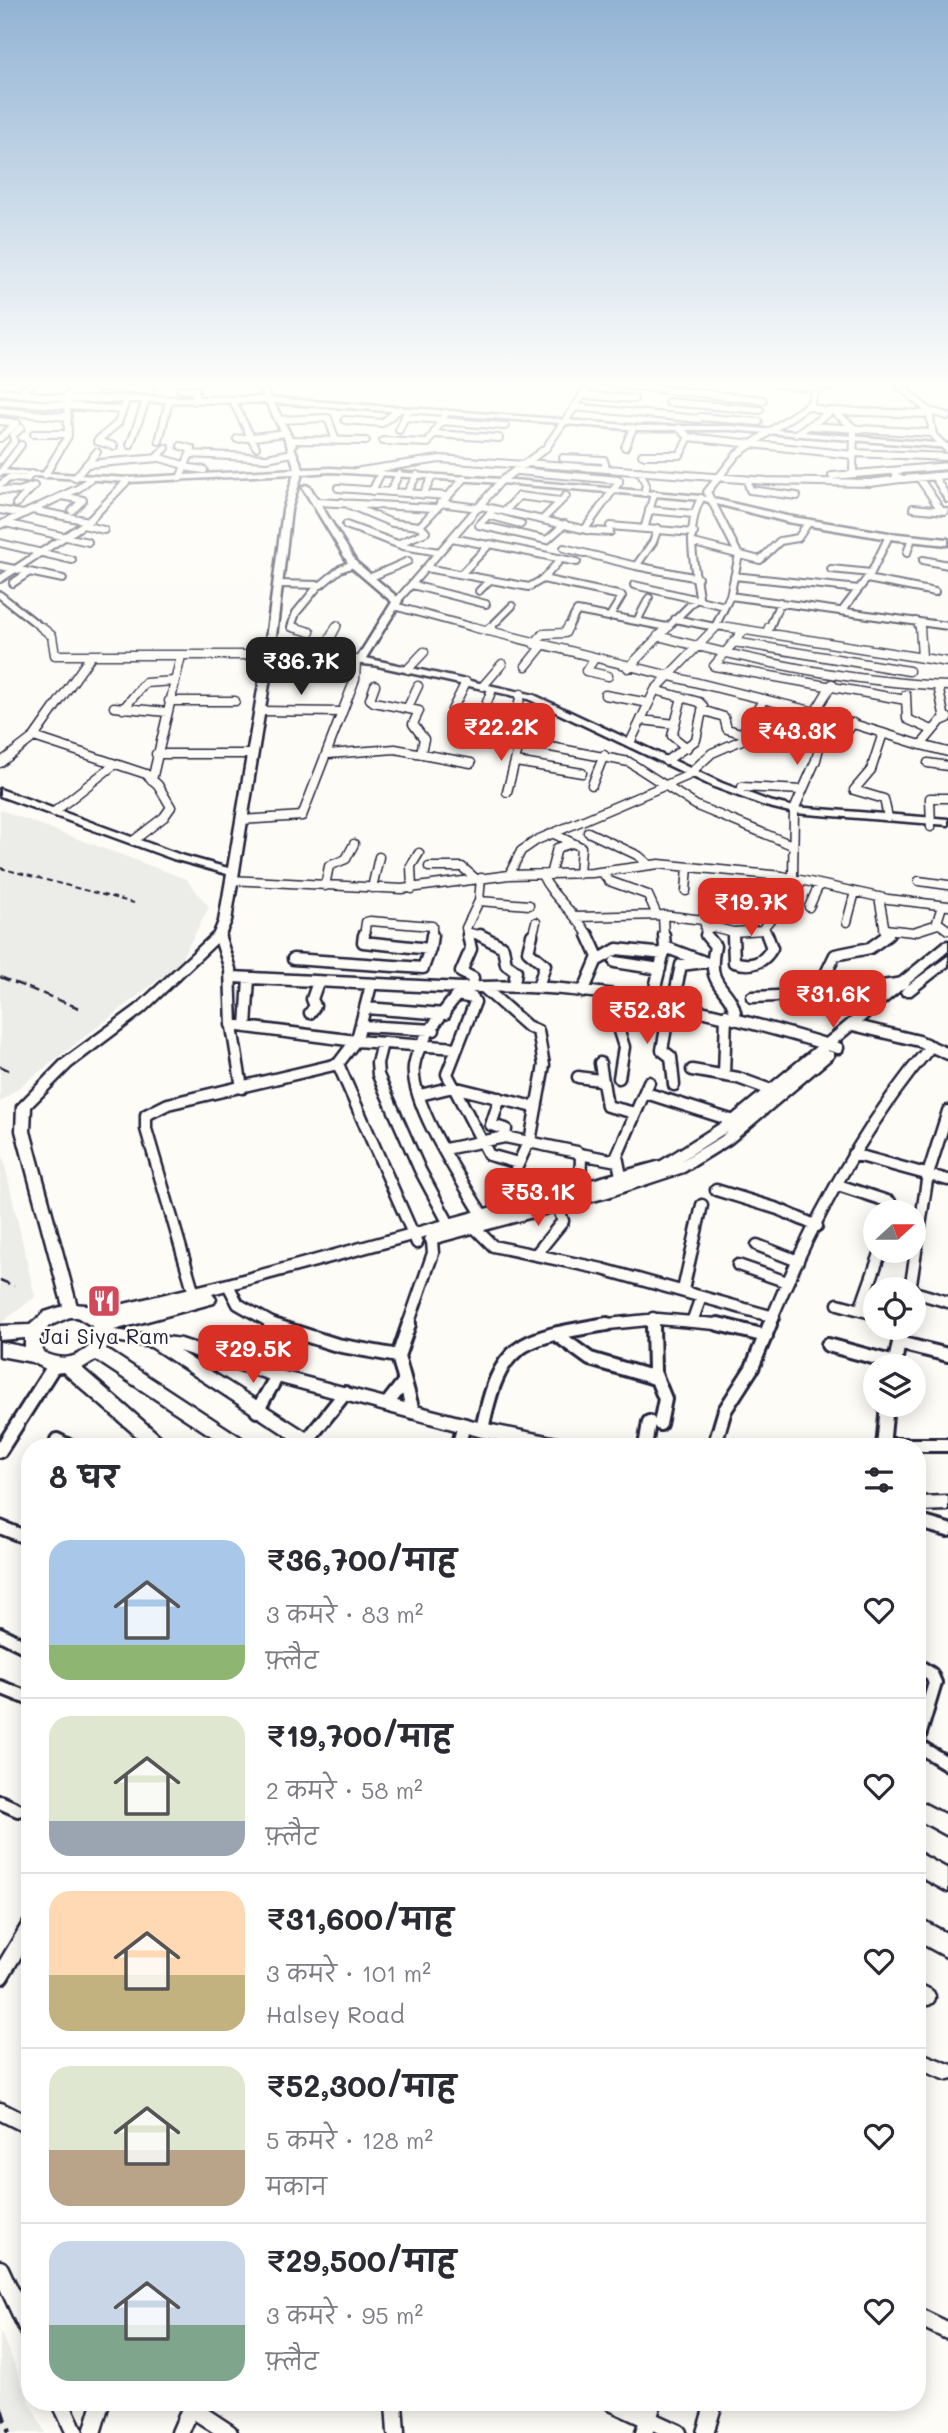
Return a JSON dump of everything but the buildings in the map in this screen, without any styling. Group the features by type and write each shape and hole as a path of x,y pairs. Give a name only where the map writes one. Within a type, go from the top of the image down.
{"main road":[{"path":"35,1345 50,1316 71,1310 231,1438"},
{"path":"61,1366 88,1358 99,1332"},
{"path":"0,1335 35,1345 150,1438"},
{"path":"0,1349 35,1345"},
{"path":"926,1868 948,1881"},
{"path":"926,1934 948,1947"}],"street":[{"path":"16,504 22,498"},
{"path":"3,524 59,498"},
{"path":"70,498 83,500 72,511"},
{"path":"0,579 86,523 111,498"},
{"path":"71,1310 23,1131 24,1106 66,1064 140,1009 219,934 225,921 269,655 287,510 293,498"},
{"path":"327,501 330,498"},
{"path":"343,502 347,498"},
{"path":"363,503 367,498"},
{"path":"420,526 446,498"},
{"path":"241,820 302,816 328,754 360,661 396,604 488,498"},
{"path":"505,511 518,498"},
{"path":"543,519 563,498 553,498"},
{"path":"585,529 609,498"},
{"path":"645,526 649,498"},
{"path":"692,498 808,523 948,542"},
{"path":"315,499 419,507 480,507 585,529 645,526 694,533"},
{"path":"315,499 354,564 396,604 538,645 815,712 948,752"},
{"path":"628,668 675,618 695,601 700,590 692,552 693,514 706,499"},
{"path":"627,744 642,720 655,690 665,676 716,626 730,596 739,555 706,499"},
{"path":"343,502 392,523 420,526 426,532 397,544"},
{"path":"392,523 402,506"},
{"path":"411,526 419,507"},
{"path":"913,508 944,511"},
{"path":"495,509 478,524 545,540 565,524"},
{"path":"32,510 104,530"},
{"path":"649,510 693,514"},
{"path":"2,511 23,514"},
{"path":"488,515 522,524"},
{"path":"759,579 763,559 780,541 797,538 808,523"},
{"path":"3,524 88,542"},
{"path":"346,525 397,544 439,552"},
{"path":"636,566 653,542 658,528"},
{"path":"842,611 870,574 889,536"},
{"path":"452,538 578,562"},
{"path":"907,553 912,538"},
{"path":"0,543 72,560"},
{"path":"694,543 763,559"},
{"path":"461,574 488,545"},
{"path":"564,548 698,578"},
{"path":"426,568 529,587 543,579 561,559"},
{"path":"923,560 948,565"},
{"path":"369,578 408,561"},
{"path":"310,632 290,626 296,613 319,585 354,564"},
{"path":"0,566 63,579"},
{"path":"834,566 935,592"},
{"path":"13,583 28,573"},
{"path":"734,576 859,589"},
{"path":"543,579 622,596 610,616 667,627"},
{"path":"479,591 490,580"},
{"path":"763,600 775,581"},
{"path":"278,584 319,585"},
{"path":"412,585 486,604"},
{"path":"634,585 725,606"},
{"path":"0,595 52,636 53,654 321,656 408,669 465,684"},
{"path":"730,596 948,626"},
{"path":"638,621 649,598"},
{"path":"766,633 780,602"},
{"path":"487,631 512,606"},
{"path":"526,666 543,634 565,633 577,611 609,617"},
{"path":"675,618 948,662"},
{"path":"916,621 922,632 919,656 909,671 907,719 932,730"},
{"path":"321,656 337,625"},
{"path":"744,630 714,667 906,700"},
{"path":"760,676 778,635"},
{"path":"659,636 722,654 766,662 907,685 948,687"},
{"path":"734,642 909,671"},
{"path":"815,712 837,674 845,645"},
{"path":"408,669 424,652"},
{"path":"815,670 821,655"},
{"path":"0,763 34,737 90,656"},
{"path":"152,779 181,656"},
{"path":"594,659 586,671 608,676"},
{"path":"360,661 370,666 521,697 666,761 689,775"},
{"path":"475,733 502,664"},
{"path":"167,712 119,708 145,683 174,681"},
{"path":"452,710 465,684"},
{"path":"375,685 370,699 374,702 419,711 413,724 424,739 421,752"},
{"path":"408,707 418,686"},
{"path":"921,745 932,730 947,719 938,686"},
{"path":"655,690 700,703 702,710 697,738 666,761"},
{"path":"605,695 649,703"},
{"path":"521,697 512,737 520,742 604,755 637,765 663,786 706,811 792,845"},
{"path":"682,697 672,737 687,748"},
{"path":"747,735 764,699"},
{"path":"169,701 234,701"},
{"path":"702,710 723,717 727,729 747,735"},
{"path":"259,711 342,712"},
{"path":"642,720 675,724"},
{"path":"509,875 522,851 552,833 689,775 712,753 747,735 792,728 845,735 853,723"},
{"path":"793,878 795,813 816,760 823,732"},
{"path":"883,733 871,770 853,790 884,799 895,820"},
{"path":"34,737 152,779 169,802 169,812 133,841"},
{"path":"507,792 520,742"},
{"path":"627,744 757,807 795,813 895,820 948,828"},
{"path":"328,754 395,749 471,763"},
{"path":"156,754 252,754"},
{"path":"592,785 604,755"},
{"path":"516,762 582,773"},
{"path":"928,763 948,766"},
{"path":"54,812 115,764"},
{"path":"741,787 802,790"},
{"path":"0,792 231,876 325,886 412,889 479,878 579,874 648,864 793,878 879,897 945,906 938,924"},
{"path":"931,824 930,798 948,798"},
{"path":"931,824 948,822"},
{"path":"588,832 639,856 648,864"},
{"path":"552,833 581,849 579,874"},
{"path":"572,843 557,848 546,875 549,890 583,925 598,960"},
{"path":"325,886 329,866 346,859 354,844"},
{"path":"412,889 411,866 419,853"},
{"path":"372,888 379,857"},
{"path":"429,867 461,867 479,878"},
{"path":"686,891 688,867"},
{"path":"602,872 609,881 648,895 660,915 664,950 651,1004"},
{"path":"479,878 479,901 467,932 471,949 461,972 473,978 468,990 434,1030 414,1067 420,1095 493,1246 537,1253 683,1290 774,1317"},
{"path":"706,927 733,932 764,930 803,881"},
{"path":"919,881 948,885"},
{"path":"810,907 819,885"},
{"path":"847,922 855,892"},
{"path":"816,994 835,955 875,947 888,936 884,929 879,897"},
{"path":"479,901 529,905"},
{"path":"576,917 660,915 703,919 707,939 715,946 707,962 715,984 734,1005 724,1075"},
{"path":"293,959 419,970 423,968 433,937 430,925 366,922 363,942 429,949"},
{"path":"536,922 528,951 545,965 538,987"},
{"path":"884,929 913,932 938,924 948,930"},
{"path":"733,932 733,960 749,966 763,960 772,950 764,930"},
{"path":"467,932 486,937 503,947 506,964 516,971 514,984"},
{"path":"219,934 228,949 232,977 231,1025 243,1088"},
{"path":"859,1027 948,946"},
{"path":"583,992 598,960 617,949 664,950 707,962"},
{"path":"99,1332 196,1298 482,1222 605,1187 687,1159 741,1121 833,1046 948,960"},
{"path":"615,962 660,970"},
{"path":"676,989 681,965 707,962"},
{"path":"352,984 355,964"},
{"path":"232,977 468,990 514,984 583,992 619,1000 731,1016 833,1046"},
{"path":"246,1027 249,978"},
{"path":"310,1013 315,1006 312,999 318,982"},
{"path":"752,997 816,994 904,984"},
{"path":"196,1298 146,1129 146,1115 156,1107 338,1064 349,1056 356,1041 371,985"},
{"path":"468,990 475,1002 447,1071 490,1156 518,1163"},
{"path":"468,990 495,1000 539,1033 539,1056 544,1065 529,1143 518,1163 513,1207"},
{"path":"619,1000 614,1015 624,1047 619,1078"},
{"path":"670,1006 662,1050 671,1056 674,1085"},
{"path":"366,1008 445,1014"},
{"path":"231,1025 356,1041 457,1048"},
{"path":"362,1026 434,1030"},
{"path":"859,1027 931,1046 948,1054"},
{"path":"382,1043 377,1063 379,1075 420,1170 449,1224"},
{"path":"717,1438 725,1410 752,1368 787,1282 853,1154 891,1093 931,1046"},
{"path":"600,1063 599,1080 606,1091 607,1106 635,1113"},
{"path":"338,1064 415,1239"},
{"path":"692,1070 724,1075 771,1090"},
{"path":"578,1077 599,1080"},
{"path":"741,1121 771,1090 793,1078"},
{"path":"621,1177 617,1161 649,1082"},
{"path":"420,1095 453,1087 534,1107"},
{"path":"646,1093 741,1121"},
{"path":"499,1098 491,1125 506,1129 505,1137"},
{"path":"914,1277 928,1174 948,1111"},
{"path":"445,1149 505,1137 617,1161"},
{"path":"580,1154 580,1188"},
{"path":"853,1154 948,1180"},
{"path":"432,1234 449,1224 482,1222 513,1207 556,1200 580,1188 605,1187 621,1177 687,1159"},
{"path":"838,1185 888,1200"},
{"path":"716,1190 778,1209 817,1226"},
{"path":"537,1253 563,1221 556,1200"},
{"path":"683,1290 702,1205"},
{"path":"413,1411 398,1356 433,1254 432,1234"},
{"path":"757,1245 798,1261"},
{"path":"860,1310 876,1264"},
{"path":"738,1265 787,1282"},
{"path":"230,1289 238,1304 271,1324 362,1351 398,1356"},
{"path":"926,1295 948,1302"},
{"path":"692,1321 701,1297"},
{"path":"838,1304 863,1311"},
{"path":"482,1430 494,1377 505,1360 524,1345 596,1323 653,1318 692,1321 766,1336"},
{"path":"649,1438 665,1399 655,1378 653,1318"},
{"path":"99,1332 181,1345 277,1376 522,1438"},
{"path":"557,1335 594,1364 655,1378"},
{"path":"150,1339 298,1438"},
{"path":"897,1354 900,1340"},
{"path":"899,1343 948,1355"},
{"path":"828,1345 863,1355"},
{"path":"0,1451 61,1366"},
{"path":"257,1411 277,1376"},
{"path":"387,1404 404,1382"},
{"path":"313,1438 345,1393"},
{"path":"884,1438 886,1417"},
{"path":"460,1438 464,1425"},
{"path":"926,1445 948,1445"},
{"path":"926,1504 948,1503"},
{"path":"926,1524 948,1530"},
{"path":"0,1527 21,1535"},
{"path":"0,1634 21,1644"},
{"path":"926,1671 931,1674 934,1683 926,1712"},
{"path":"0,1687 21,1695"},
{"path":"926,1750 948,1764"},
{"path":"0,1802 18,1810"},
{"path":"926,1814 948,1827"},
{"path":"0,1976 21,1941"},
{"path":"926,2064 948,2073"},
{"path":"0,2111 21,2122"},
{"path":"0,2269 21,2314"},
{"path":"926,2320 948,2331"},
{"path":"65,2411 75,2433"},
{"path":"92,2433 99,2411"},
{"path":"180,2433 190,2411"},
{"path":"199,2411 229,2433"},
{"path":"395,2411 396,2433"},
{"path":"632,2411 678,2433"},
{"path":"705,2433 712,2411"}],"shaded area":[{"path":"0,810 186,879 209,907 179,964 0,1102"},
{"path":"0,1144 35,1297 0,1324"},
{"path":"0,2330 21,2381 21,2411 34,2411 45,2433 0,2433"}],"railway":[{"path":"0,868 134,903"},
{"path":"0,977 79,1008"},
{"path":"0,1066 10,1071"},
{"path":"0,1280 14,1286"},
{"path":"0,2406 9,2433"}],"place":[{"name":"Jai Siya Ram","path":"104,1301"}]}
